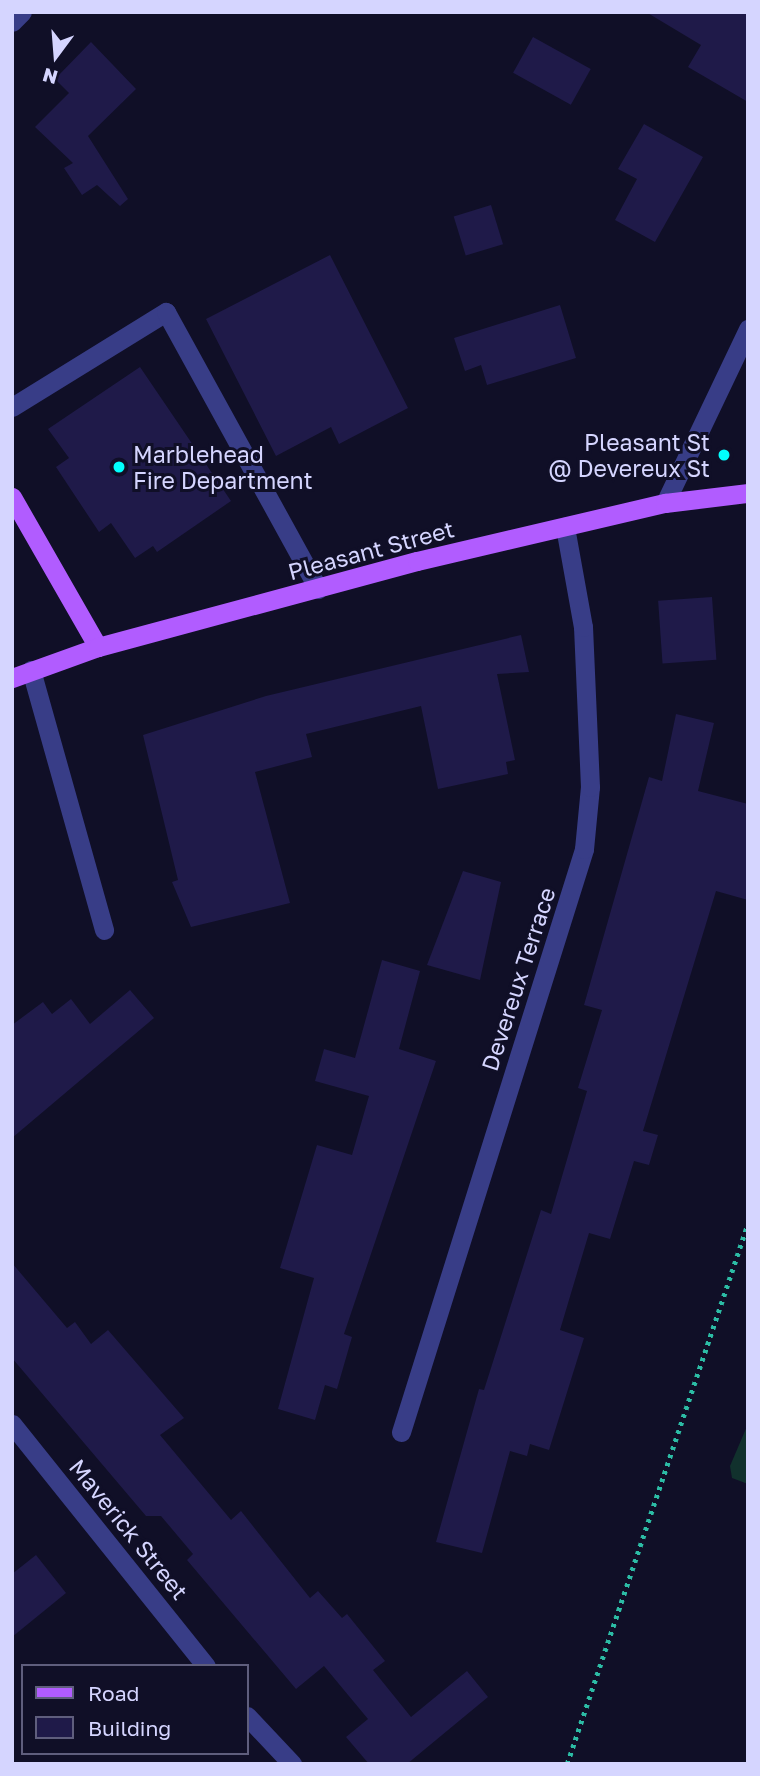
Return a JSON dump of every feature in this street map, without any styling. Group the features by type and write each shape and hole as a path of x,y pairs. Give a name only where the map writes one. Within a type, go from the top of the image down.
{"main road":[{"name":"Pleasant Street","path":"12,678 98,647 318,589 665,503 748,493"},
{"path":"12,497 98,647"}],"street":[{"path":"12,22 22,12"},
{"path":"12,407 166,312 318,589"},
{"path":"665,503 748,329"},
{"name":"Devereux Terrace","path":"401,1432 584,849 590,787 583,627 565,527"},
{"path":"31,670 104,930"},
{"name":"Maverick Street","path":"12,1424 204,1664"},
{"path":"248,1717 292,1764"}],"path":[{"path":"567,1764 748,1223"}],"green space":[{"path":"748,1424 748,1484 732,1478 730,1466"}],"building":[{"path":"646,12 748,12 748,102 688,67 701,45"},
{"path":"533,37 591,69 571,105 513,73"},
{"path":"91,42 136,89 88,136 128,199 120,206 97,185 82,195 64,168 73,163 35,127 69,93 55,79"},
{"path":"644,124 703,157 655,242 615,220 637,179 618,169"},
{"path":"491,205 503,244 466,256 454,216"},
{"path":"330,255 408,408 339,444 331,427 276,456 206,319"},
{"path":"560,305 576,358 487,385 481,365 465,371 454,338"},
{"path":"140,367 231,501 157,552 153,546 135,558 111,523 99,532 56,467 69,458 48,429"},
{"path":"712,597 716,660 663,664 658,601"},
{"path":"521,635 529,672 497,674 515,760 506,762 508,774 438,789 421,706 306,734 312,757 255,772 290,903 191,927 172,882 178,880 143,735 266,696"},
{"path":"676,714 714,723 698,791 748,804 748,900 716,891 643,1131 658,1135 649,1165 634,1161 610,1239 589,1233 560,1330 584,1338 549,1450 530,1444 527,1456 510,1451 482,1553 436,1542 479,1389 484,1390 541,1210 551,1214 587,1091 578,1088 602,1010 584,1005 649,777 662,781"},
{"path":"463,871 501,882 480,980 427,965"},
{"path":"382,960 420,971 399,1049 436,1061 344,1334 352,1337 337,1389 325,1385 315,1420 278,1409 314,1278 280,1268 317,1145 352,1155 369,1096 315,1081 324,1049 355,1058"},
{"path":"130,990 154,1018 12,1138 12,1025 43,1002 52,1014 71,999 90,1024"},
{"path":"12,1263 67,1328 75,1322 91,1344 108,1330 184,1418 160,1435 231,1520 241,1511 310,1598 318,1591 342,1618 347,1614 385,1661 373,1670 411,1717 467,1671 488,1697 407,1764 369,1764 346,1737 368,1719 324,1666 296,1689 187,1560 193,1554 161,1516 146,1516 12,1358"},
{"path":"36,1555 66,1593 12,1637 12,1574"}],"place":[{"name":"Pleasant St @ Devereux St","path":"724,455"},
{"name":"Marblehead Fire Department","path":"119,467"}]}
